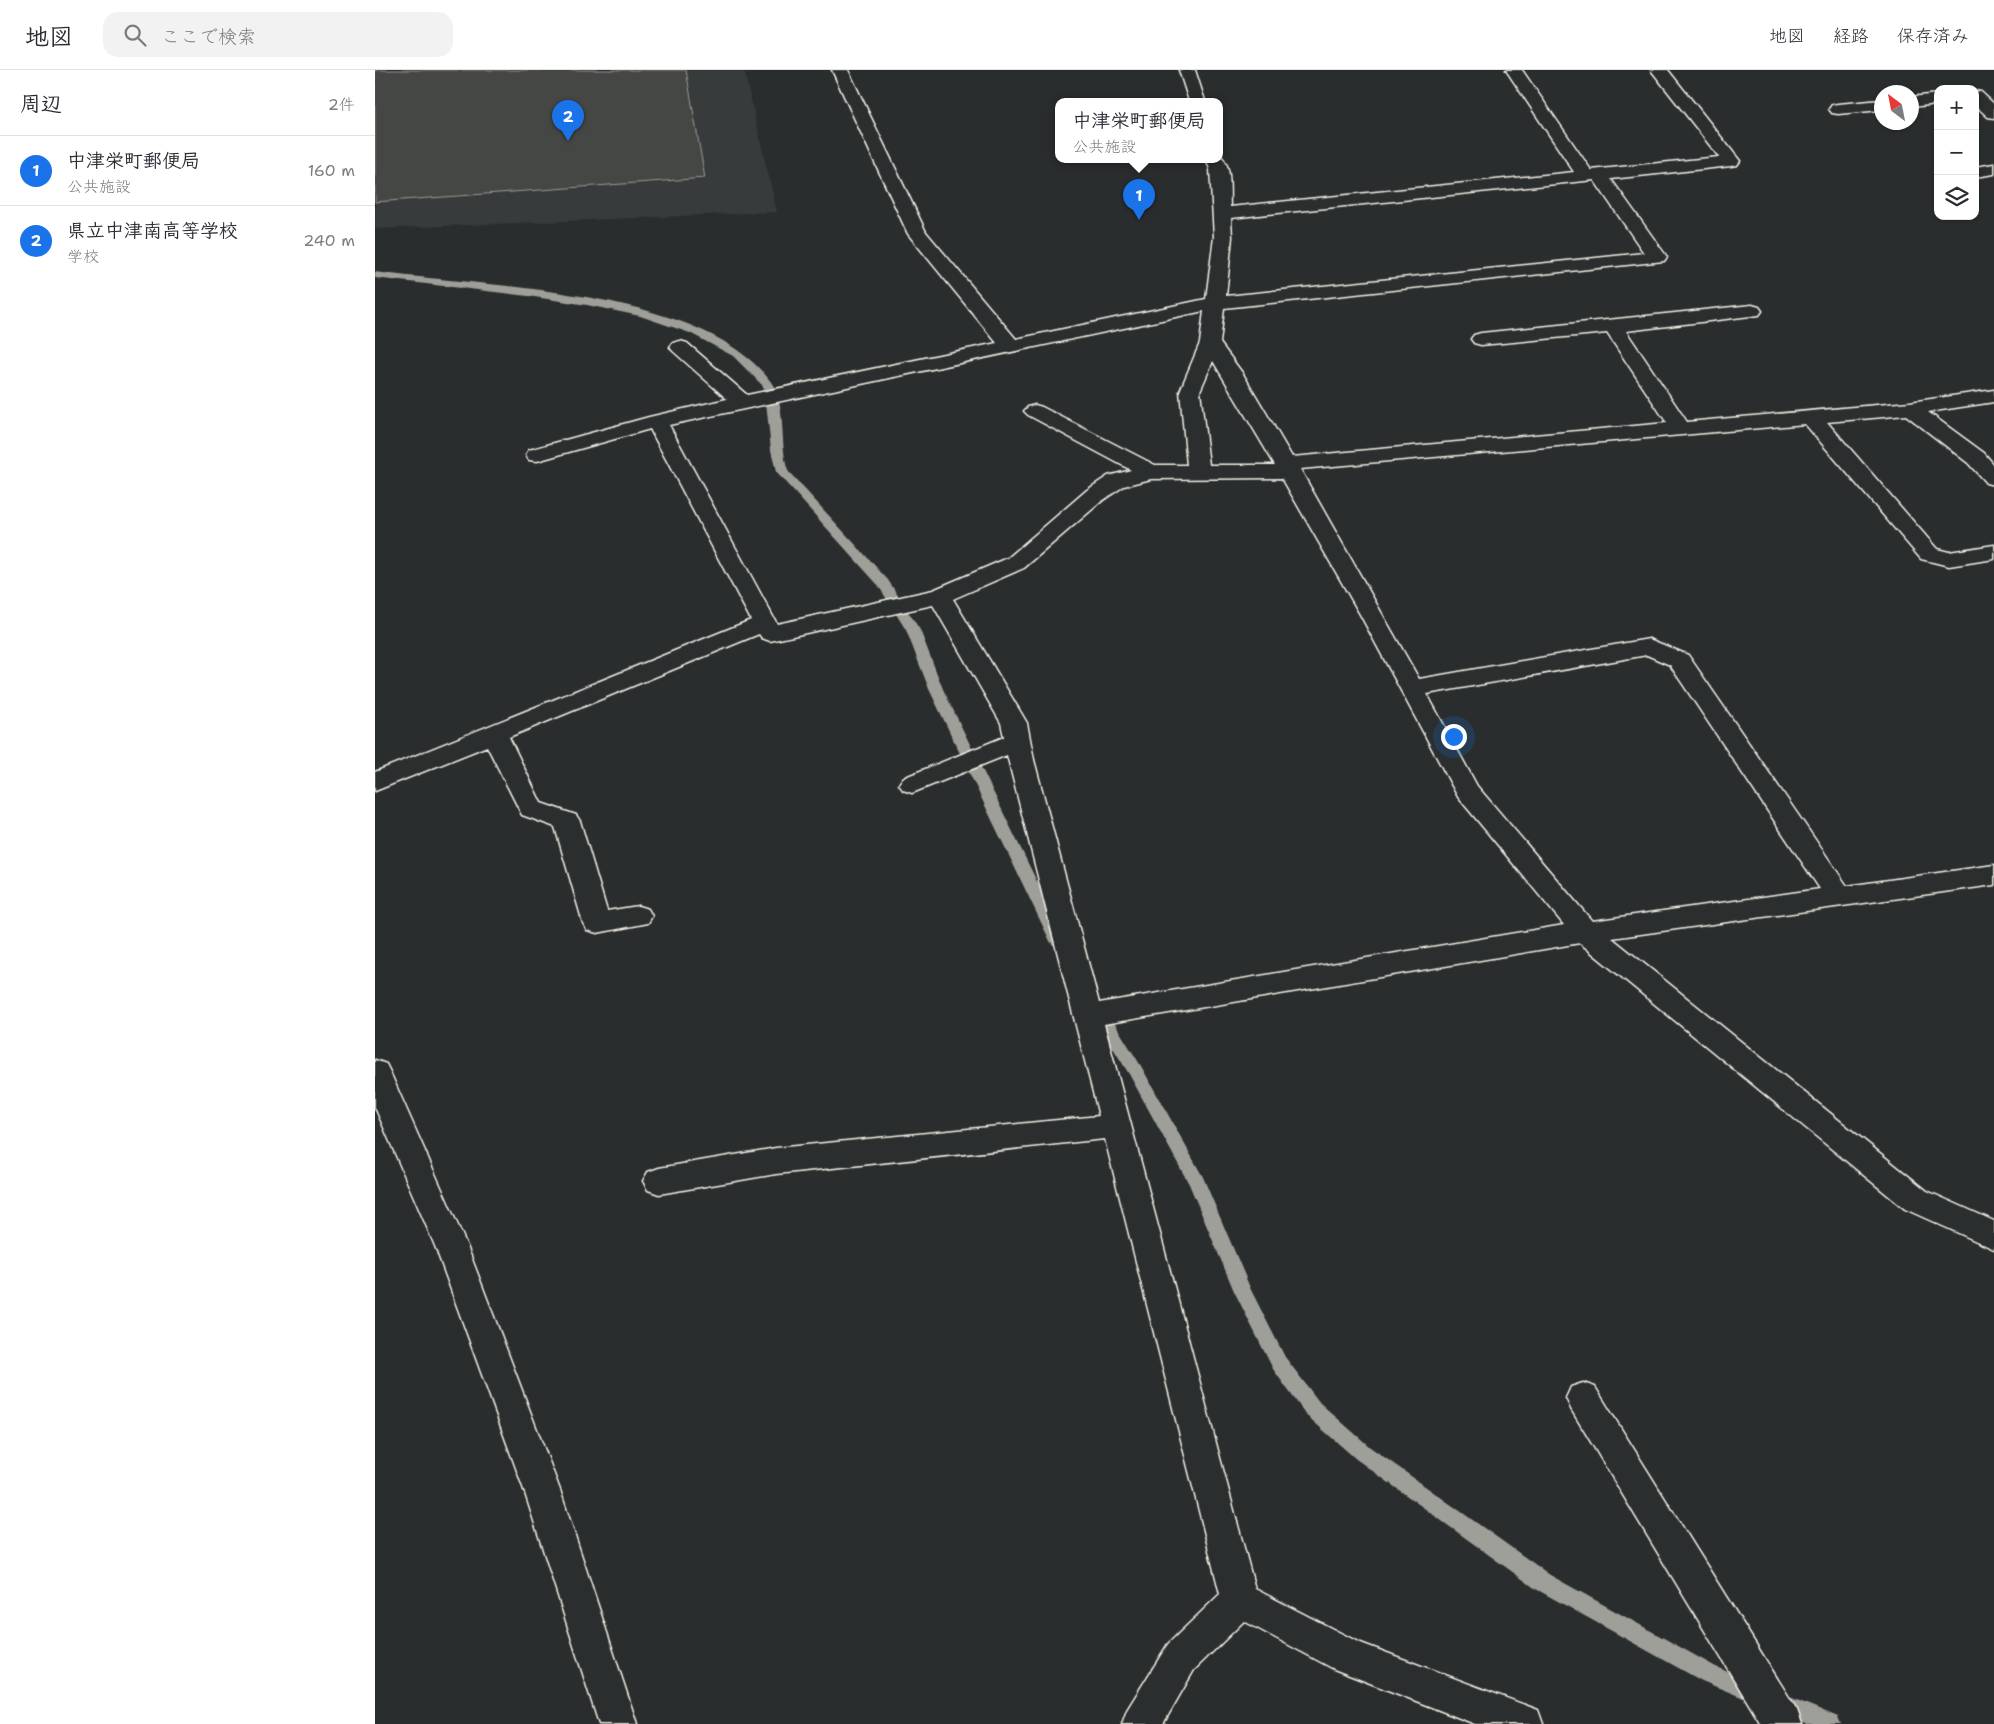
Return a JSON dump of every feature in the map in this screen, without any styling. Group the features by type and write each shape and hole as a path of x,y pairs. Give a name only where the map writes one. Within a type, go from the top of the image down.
{"street":[{"path":"840,70 917,234 1010,345"},
{"path":"1187,70 1196,98"},
{"path":"537,455 656,421 1215,303 1657,257 1593,176 1514,70"},
{"path":"1222,213 1731,161 1659,70"},
{"path":"1979,96 1994,94"},
{"path":"1919,101 1934,99"},
{"path":"1979,100 1994,113"},
{"path":"1838,109 1874,106"},
{"path":"1199,472 1190,391 1210,343 1223,237 1219,169 1217,163"},
{"path":"1979,172 1994,170"},
{"path":"1481,339 1752,311"},
{"path":"1613,326 1681,429"},
{"path":"1210,343 1233,374 1288,468 1413,688 1467,791 1585,932 1916,1200 1994,1236"},
{"path":"680,347 743,402"},
{"path":"656,421 770,633 940,596 1017,563 1095,495 1116,481 1151,472 1288,468 1910,408 1994,396"},
{"path":"1910,408 1976,458 1994,478"},
{"path":"1035,411 1151,472"},
{"path":"1811,417 1929,554 1949,559 1994,552"},
{"path":"940,596 1014,723 1087,1016 1240,1600 1347,1656 1524,1724"},
{"path":"375,782 764,623"},
{"path":"1413,688 1649,647 1679,660 1840,897"},
{"path":"494,733 531,809 567,821 597,924 639,916"},
{"path":"912,784 1017,741"},
{"path":"1087,1016 1585,932 1994,875"},
{"path":"375,1072 455,1255 542,1490 618,1724"},
{"path":"659,1181 776,1161 1116,1126"},
{"path":"1583,1398 1783,1724"},
{"path":"1141,1724 1181,1657 1240,1600"}],"shaded area":[{"path":"375,70 744,70 777,212 375,229"},
{"path":"375,70 686,70 705,178 375,202"}],"waterway":[{"path":"375,275 587,301 643,313 694,330 737,353 767,384 771,392 776,450 782,472 883,583 913,630 936,689 1058,941"},
{"path":"1096,1007 1135,1070 1197,1182 1243,1291 1279,1363 1313,1409 1363,1453 1543,1582 1709,1674 1756,1693"},
{"path":"1780,1703 1831,1724"}],"place":[{"name":"県立中津南高等学校","path":"568,141"},
{"name":"中津栄町郵便局","path":"1139,220"}]}
